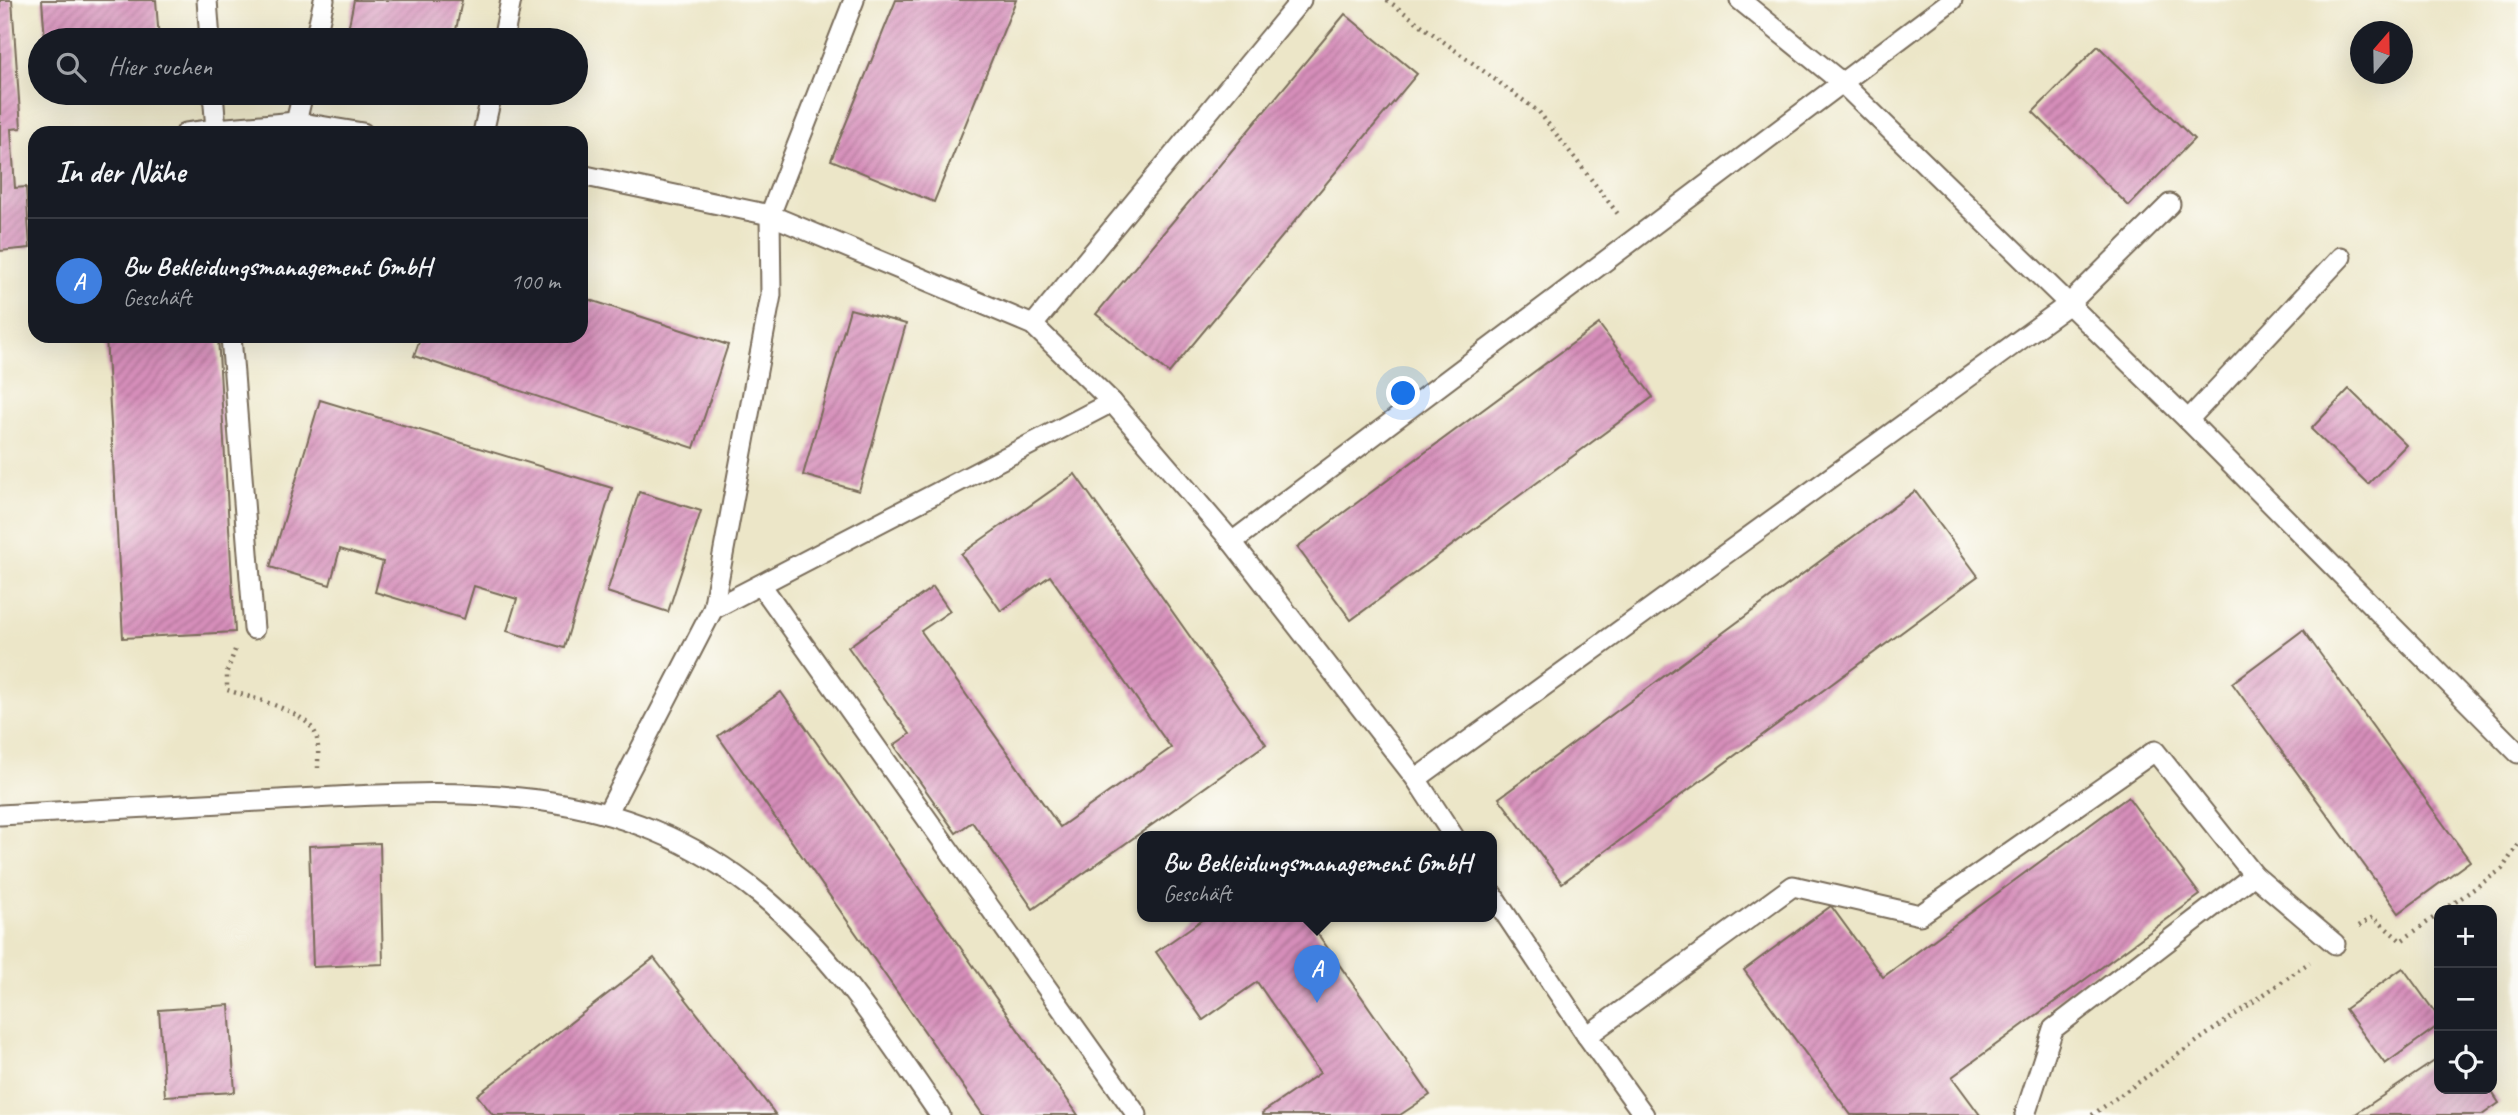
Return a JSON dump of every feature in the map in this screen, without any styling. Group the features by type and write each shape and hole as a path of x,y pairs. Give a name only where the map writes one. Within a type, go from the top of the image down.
{"lane":[{"path":"208,0 209,28"},
{"path":"318,28 324,0"},
{"path":"505,28 511,0"},
{"path":"607,814 713,609 771,295 770,215 854,0"},
{"path":"1034,325 1301,0"},
{"path":"1740,0 1841,82 2188,419 2518,753"},
{"path":"1232,542 1952,0"},
{"path":"214,105 216,126"},
{"path":"296,122 300,105"},
{"path":"485,126 489,105"},
{"path":"260,126 296,122 320,126"},
{"path":"588,176 770,215 1034,325 1112,402 1232,542 1416,779 1450,831"},
{"path":"1416,779 2069,304 2170,204"},
{"path":"2188,419 2341,257"},
{"path":"232,343 254,629"},
{"path":"713,609 1112,402"},
{"path":"761,585 1137,1115"},
{"path":"1587,1036 1793,887 1920,915 2155,751 2254,875 2335,944"},
{"path":"0,815 402,793 508,794 558,801 607,814 689,846 760,895 832,963 940,1115"},
{"path":"2025,1115 2053,1029 2254,875"},
{"path":"1497,901 1587,1036 1644,1115"}],"path":[{"path":"1387,0 1539,112 1636,237"},
{"path":"254,629 235,650 227,672 228,690 293,713 308,722 316,735 320,797"},
{"path":"2451,905 2502,869 2518,845"},
{"path":"2092,1115 2372,917 2401,941 2434,918"}],"building":[{"path":"0,0 12,0 21,128 11,129 15,188 26,187 28,248 0,251"},
{"path":"42,0 156,0 158,28 44,28"},
{"path":"354,0 462,0 456,28 348,28"},
{"path":"896,0 1016,0 934,202 831,160"},
{"path":"1345,14 1417,74 1169,373 1096,314"},
{"path":"2098,46 2194,139 2129,206 2033,112"},
{"path":"588,299 728,345 694,448 414,356 419,343 588,343"},
{"path":"850,309 906,324 859,491 803,475"},
{"path":"1599,324 1653,397 1351,620 1297,547"},
{"path":"106,343 218,343 235,632 123,638"},
{"path":"2349,389 2406,445 2368,484 2311,429"},
{"path":"320,400 612,488 564,648 507,631 517,599 474,586 464,619 375,592 383,562 340,549 330,585 270,567"},
{"path":"1075,474 1266,744 1143,831 1137,831 1137,835 1033,909 972,822 956,833 894,745 910,734 848,647 933,587 950,611 921,631 1060,827 1171,748 1050,576 1001,611 961,554"},
{"path":"1915,491 1978,576 1562,883 1499,798"},
{"path":"639,492 701,511 668,612 607,592"},
{"path":"2303,630 2470,861 2399,913 2232,683"},
{"path":"781,692 1078,1115 983,1115 718,736"},
{"path":"2128,797 2200,895 1952,1077 1980,1115 1851,1115 1744,970 1831,906 1883,977"},
{"path":"380,843 383,964 313,967 309,846"},
{"path":"1199,922 1309,922 1430,1095 1400,1115 1263,1115 1262,1113 1320,1073 1257,982 1203,1020 1156,952"},
{"path":"654,958 776,1115 493,1115 477,1095"},
{"path":"2403,968 2434,1011 2434,1029 2385,1064 2345,1009"},
{"path":"229,1005 235,1092 165,1096 159,1010"},
{"path":"2434,1061 2434,1094 2493,1094 2499,1103 2482,1115 2354,1115"}],"place":[{"name":"Bw Bekleidungsmanagement GmbH","path":"1317,1003"}]}
